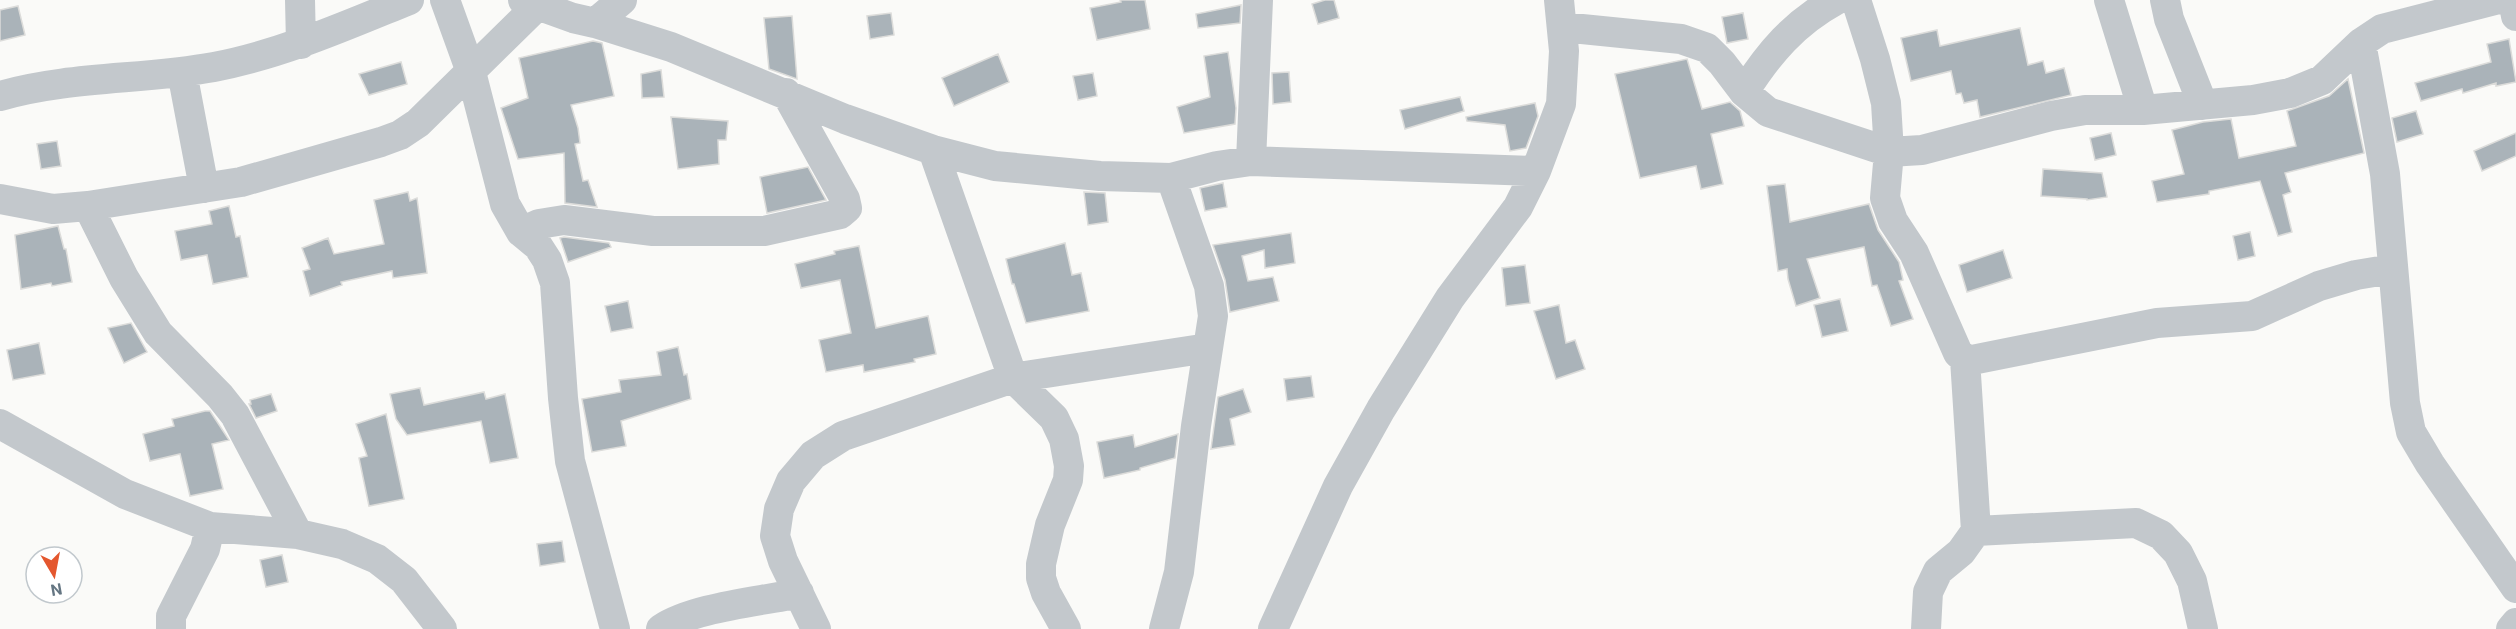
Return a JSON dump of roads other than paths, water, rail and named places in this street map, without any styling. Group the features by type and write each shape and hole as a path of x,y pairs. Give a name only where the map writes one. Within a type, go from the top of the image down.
{"street":[{"path":"300,0 301,44"},
{"path":"0,96 63,84 214,67 301,44 409,0"},
{"path":"445,0 471,72 505,204 521,232 538,246 547,260 555,283 570,461 615,629"},
{"path":"595,23 622,0"},
{"path":"1251,161 1258,0"},
{"path":"1743,92 1767,56 1788,35 1836,0"},
{"path":"1856,0 1886,103 1889,152 1885,198 1893,221 1914,253 1959,353 1965,359 1972,360 2157,323 2227,320 2252,316 2319,286 2356,275 2392,269"},
{"path":"2109,0 2143,110"},
{"path":"2165,0 2169,20 2203,105"},
{"path":"1273,629 1338,486 1381,409 1450,298 1518,207 1536,171 1561,104 1564,51 1560,13 1681,39 1707,48 1722,63 1743,92 1768,112 1889,152 1922,150 2051,116 2085,110 2143,110 2253,100 2290,93 2322,80 2361,43 2382,29 2495,0"},
{"path":"2513,0 2516,16"},
{"path":"0,199 53,209 88,206 204,188 241,182 400,135 418,123 471,72 530,3 671,47 845,119 933,150 995,166 1100,176 1171,178 1217,166 1251,161 1536,171"},
{"path":"2361,43 2385,174 2405,402 2411,432 2430,464 2516,588"},
{"path":"182,72 204,188"},
{"path":"521,232 539,224 564,220 653,231 764,231 840,214 847,207 845,199 786,93"},
{"path":"933,150 1013,378 1054,418 1068,453 1068,480 1050,525 1041,564 1041,578 1046,593 1065,629"},
{"path":"1164,629 1179,572 1213,316 1209,286 1171,178"},
{"path":"88,206 124,278 158,333 220,396 235,415 298,534"},
{"path":"816,629 783,561 775,536 779,509 791,481 813,455 843,436 1013,378 1208,348"},
{"path":"1926,629 1928,592 1938,571 1961,552 1976,531 1965,359"},
{"path":"0,424 125,494 210,527 298,534 342,544 377,559 404,580 442,629"},
{"path":"1976,531 2136,524 2161,535 2178,553 2192,582 2203,629"},
{"path":"171,629 171,616 204,549 210,527"},
{"path":"661,629 688,617 799,593"},
{"path":"2511,629 2516,623"}]}
